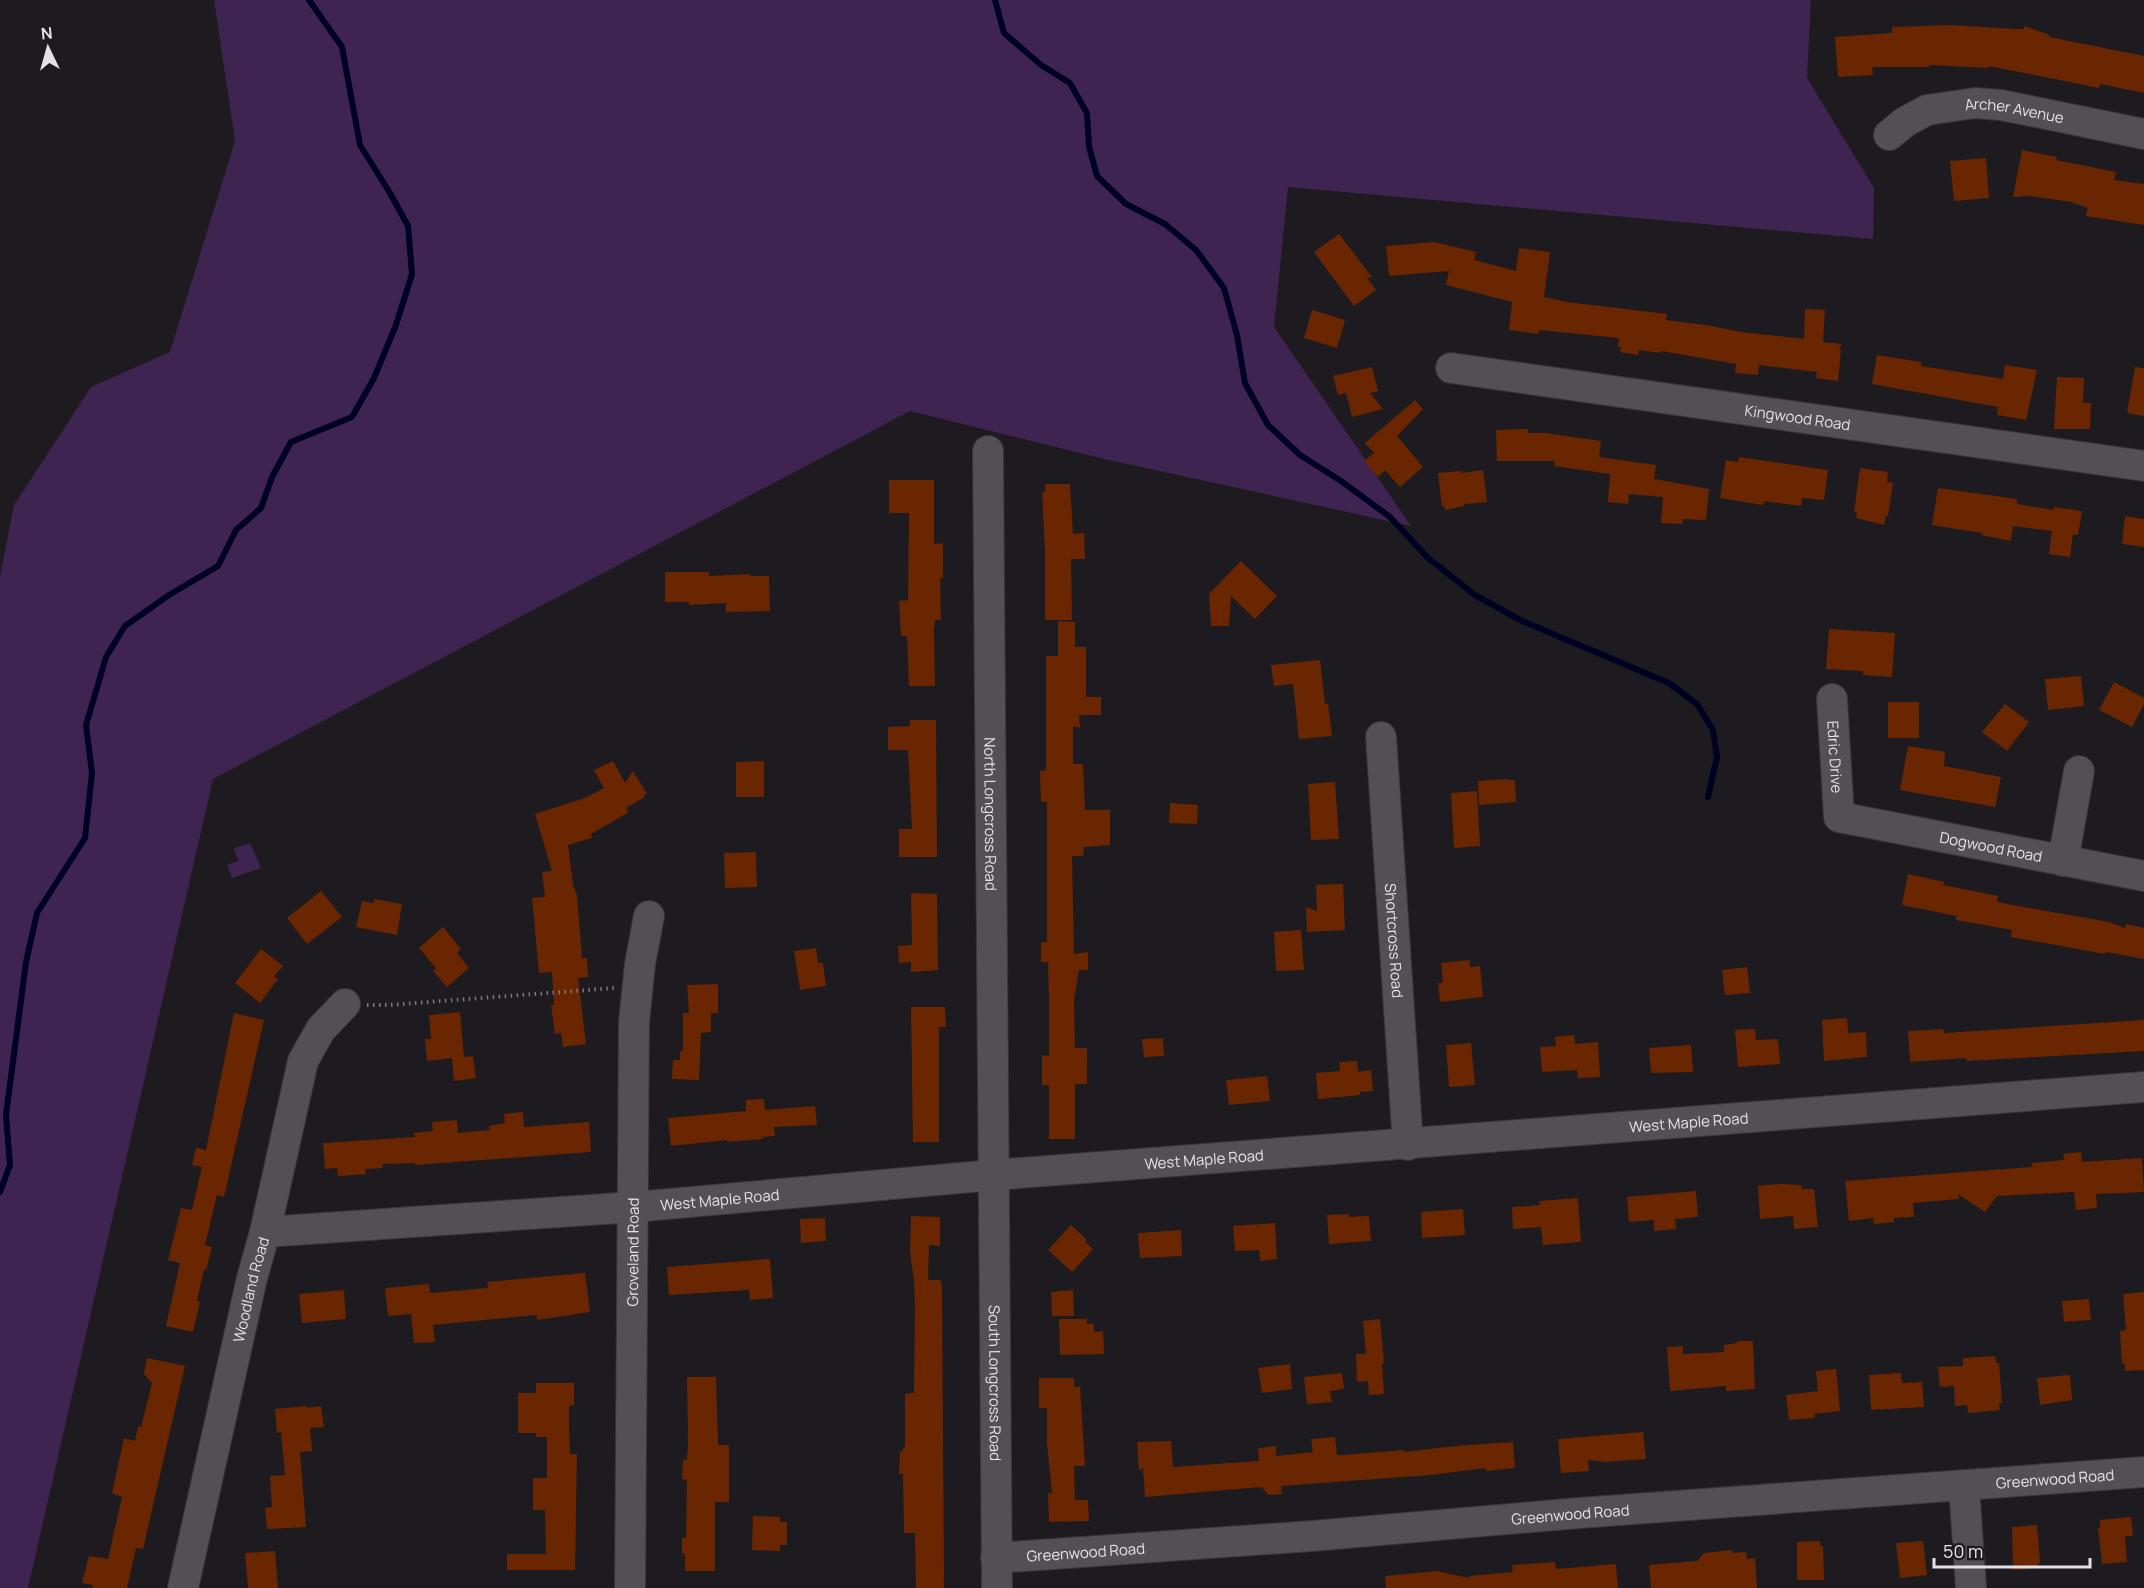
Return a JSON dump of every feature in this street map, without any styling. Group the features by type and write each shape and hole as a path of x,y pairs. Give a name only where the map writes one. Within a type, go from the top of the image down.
{"street":[{"name":"Archer Avenue","path":"1889,135 1905,122 1927,110 1975,103 2001,105 2144,134"},
{"name":"Kingwood Road","path":"1451,368 2144,466"},
{"name":"North Longcross Road","path":"988,451 994,1175"},
{"name":"Edric Drive","path":"1832,699 1839,817"},
{"name":"Shortcross Road","path":"1381,736 1408,1145"},
{"path":"2064,861 2079,771"},
{"name":"Dogwood Road","path":"1839,817 2144,876"},
{"name":"Groveland Road","path":"630,1588 634,1022 649,916"},
{"name":"Woodland Road","path":"183,1588 303,1061 321,1029 345,1005"},
{"name":"West Maple Road","path":"265,1232 634,1207 994,1175 2144,1088"},
{"name":"South Longcross Road","path":"994,1175 997,1588"},
{"name":"Greenwood Road","path":"996,1558 2144,1472"},
{"path":"1964,1486 1971,1588"}],"path":[{"path":"345,1005 389,1005 638,985"}],"shaded area":[{"path":"214,0 1811,0 1807,78 1874,188 1873,239 1288,187 1274,327 1411,526 1100,458 910,411 213,779 28,1588 0,1588 0,577 14,505 91,387 170,352 235,141"},
{"path":"250,843 261,868 232,878 227,865 238,861 234,848"}],"building":[{"path":"1949,25 2016,29 2024,29 2024,26 2050,35 2049,37 2144,56 2144,93 2100,84 2099,88 1989,66 1989,68 1929,65 1929,67 1872,67 1873,75 1838,77 1835,37 1892,33 1892,27"},
{"path":"2022,150 2057,157 2056,160 2116,172 2114,180 2144,184 2144,225 2086,216 2088,208 2071,202 2030,196 2013,197"},
{"path":"1986,158 1989,198 1954,201 1950,161"},
{"path":"1339,234 1372,277 1367,278 1376,290 1354,306 1314,252"},
{"path":"1434,242 1476,252 1474,260 1516,271 1519,248 1550,252 1544,297 1567,302 1667,314 1666,320 1804,339 1805,309 1825,310 1823,342 1842,344 1839,349 1841,350 1838,381 1816,378 1817,372 1759,365 1758,375 1735,373 1736,364 1661,351 1661,353 1639,350 1638,355 1620,352 1619,338 1539,330 1538,334 1509,330 1512,302 1446,285 1449,271 1389,276 1386,246"},
{"path":"1312,310 1345,320 1337,348 1304,338"},
{"path":"1877,355 1921,362 1921,366 2003,379 2005,365 2037,370 2026,420 1997,415 1998,407 1872,384"},
{"path":"1372,367 1378,391 1370,393 1383,409 1352,417 1346,393 1338,395 1333,376"},
{"path":"2135,367 2144,368 2144,416 2127,413"},
{"path":"2057,377 2084,378 2083,403 2091,403 2090,429 2054,429"},
{"path":"1415,400 1423,409 1397,436 1423,467 1400,487 1385,470 1378,477 1364,461 1374,453 1365,443"},
{"path":"1528,429 1528,433 1545,433 1601,441 1599,457 1656,465 1654,479 1709,489 1706,520 1683,519 1682,524 1661,523 1663,497 1629,494 1628,504 1608,502 1610,474 1554,466 1555,461 1497,461 1496,430"},
{"path":"1739,457 1828,470 1824,500 1802,498 1801,506 1764,501 1763,505 1720,498 1726,460 1738,462"},
{"path":"1860,468 1888,472 1887,482 1893,483 1888,516 1886,516 1884,525 1856,518 1857,512 1854,512"},
{"path":"1483,470 1487,502 1464,504 1464,506 1445,510 1444,506 1442,507 1438,473"},
{"path":"889,480 934,480 934,544 943,543 943,578 940,578 941,620 935,620 934,628 935,686 909,686 907,636 901,636 899,601 908,600 909,513 889,513"},
{"path":"1045,484 1070,484 1073,534 1084,533 1085,559 1071,559 1072,620 1045,620 1042,492 1045,492"},
{"path":"1938,488 2017,499 2017,504 2054,510 2054,507 2082,511 2078,535 2073,534 2070,557 2049,554 2052,531 2013,526 2011,541 1981,535 1982,533 1932,525"},
{"path":"2125,516 2144,519 2144,547 2122,544"},
{"path":"1241,561 1277,596 1255,619 1231,596 1229,626 1211,626 1209,594"},
{"path":"665,572 709,572 709,576 750,574 750,576 769,576 770,611 726,612 726,603 689,605 689,602 665,602"},
{"path":"1058,621 1075,622 1075,647 1086,647 1086,697 1101,697 1101,715 1079,715 1080,728 1073,726 1073,764 1083,764 1085,810 1110,810 1110,845 1084,847 1083,856 1072,856 1074,954 1088,952 1088,970 1079,970 1074,999 1075,1048 1087,1048 1087,1084 1075,1084 1075,1139 1049,1139 1049,1085 1042,1085 1042,1055 1049,1056 1049,998 1048,962 1041,962 1041,942 1047,942 1047,802 1041,802 1040,771 1046,770 1046,656 1058,656"},
{"path":"1829,629 1895,633 1892,677 1863,675 1863,671 1826,669"},
{"path":"1320,660 1325,704 1328,704 1332,736 1299,739 1293,684 1274,686 1271,665"},
{"path":"2081,676 2084,706 2048,710 2045,679"},
{"path":"2114,682 2144,698 2144,704 2132,727 2099,710"},
{"path":"1888,702 1919,702 1919,738 1888,738"},
{"path":"2005,704 2029,722 2007,751 1982,732"},
{"path":"910,720 936,720 937,857 899,857 899,829 912,829 908,750 888,750 888,727 910,726"},
{"path":"1908,746 1945,752 1944,766 2001,777 1995,807 1900,790"},
{"path":"613,761 625,783 633,771 647,794 626,808 629,812 591,834 592,838 568,845 573,885 577,895 582,958 587,958 588,977 578,978 586,1044 563,1047 561,1033 555,1034 551,1005 554,1005 552,972 539,973 532,898 545,897 542,872 552,871 535,814 585,798 604,788 594,770"},
{"path":"764,761 764,797 736,797 736,762"},
{"path":"1515,780 1516,802 1479,805 1478,781"},
{"path":"1335,782 1339,839 1311,840 1308,784"},
{"path":"1477,791 1480,846 1454,848 1451,793"},
{"path":"1170,803 1198,805 1197,824 1169,823"},
{"path":"756,852 757,887 725,888 724,853"},
{"path":"1908,874 1944,882 1943,885 1998,896 1997,902 2109,922 2125,928 2126,924 2144,928 2144,959 2011,937 2012,930 1956,920 1957,916 1902,905"},
{"path":"1343,884 1345,930 1307,932 1306,907 1317,911 1316,885"},
{"path":"321,891 342,917 307,944 287,918"},
{"path":"911,893 937,894 938,970 911,972 911,962 899,963 898,946 912,945"},
{"path":"374,899 402,904 397,935 356,927 362,901 374,903"},
{"path":"443,927 461,949 457,953 469,968 447,987 433,971 436,968 419,948"},
{"path":"1301,930 1304,970 1276,971 1274,932"},
{"path":"816,948 818,963 823,963 826,986 800,990 794,951"},
{"path":"261,949 283,966 274,976 278,979 260,1003 235,983"},
{"path":"1470,960 1470,967 1480,966 1483,997 1440,1002 1438,983 1443,983 1441,963"},
{"path":"1747,967 1750,993 1725,995 1722,970"},
{"path":"718,984 718,1013 711,1013 711,1032 701,1033 699,1080 672,1079 673,1060 680,1060 680,1051 683,1051 683,1013 689,1013 687,985"},
{"path":"911,1007 945,1007 946,1027 939,1027 939,1142 913,1142"},
{"path":"460,1012 464,1057 473,1056 476,1078 454,1081 452,1058 427,1061 425,1039 431,1039 429,1015"},
{"path":"234,1013 264,1020 224,1197 217,1195 205,1245 212,1247 206,1270 204,1269 193,1332 166,1326 180,1263 168,1260 181,1208 192,1210 202,1167 192,1165 196,1148 206,1150"},
{"path":"1847,1018 1848,1033 1866,1032 1867,1057 1824,1061 1822,1020"},
{"path":"2144,1020 2144,1051 1910,1062 1908,1031 1943,1029 1944,1033"},
{"path":"1755,1029 1756,1040 1778,1039 1780,1064 1738,1067 1735,1030"},
{"path":"1574,1035 1575,1044 1598,1042 1600,1077 1578,1078 1577,1070 1542,1072 1540,1047 1556,1046 1555,1037"},
{"path":"1163,1038 1164,1056 1144,1057 1142,1039"},
{"path":"1471,1043 1475,1085 1449,1087 1446,1045"},
{"path":"1691,1045 1693,1072 1651,1073 1649,1048"},
{"path":"1357,1061 1358,1072 1371,1070 1373,1091 1360,1092 1360,1095 1318,1099 1316,1073 1340,1071 1339,1062"},
{"path":"1267,1076 1270,1101 1229,1105 1226,1080"},
{"path":"764,1099 765,1110 815,1106 817,1125 774,1127 775,1136 763,1137 763,1139 671,1146 668,1118 746,1111 746,1100"},
{"path":"523,1112 524,1127 589,1122 591,1152 415,1165 415,1163 382,1164 383,1168 365,1169 366,1174 338,1176 337,1168 325,1169 323,1143 415,1137 414,1133 433,1131 432,1122 457,1120 458,1133 490,1130 489,1126 505,1123 504,1114"},
{"path":"2081,1152 2082,1162 2142,1158 2144,1192 2096,1194 2097,1208 2076,1210 2074,1192 1997,1196 1985,1212 1958,1194 1959,1199 1913,1203 1914,1217 1894,1218 1894,1222 1874,1224 1873,1218 1849,1221 1845,1181 2032,1167 2032,1163 2064,1160 2063,1154"},
{"path":"1801,1185 1802,1189 1814,1189 1818,1227 1794,1229 1793,1216 1760,1219 1758,1186"},
{"path":"1696,1191 1698,1217 1675,1219 1676,1229 1654,1231 1654,1220 1629,1222 1627,1197"},
{"path":"1578,1198 1581,1242 1543,1245 1541,1227 1513,1229 1512,1207 1540,1205 1539,1201"},
{"path":"1463,1209 1465,1235 1422,1238 1421,1212"},
{"path":"1349,1214 1349,1217 1369,1216 1371,1241 1329,1244 1327,1215"},
{"path":"911,1216 940,1217 940,1246 929,1245 928,1280 941,1280 942,1288 944,1588 916,1588 915,1533 904,1533 903,1474 899,1474 900,1451 903,1451 905,1447 905,1394 914,1393 915,1309 910,1252"},
{"path":"825,1218 826,1241 801,1243 800,1219"},
{"path":"1275,1223 1277,1259 1260,1261 1259,1250 1235,1251 1233,1226"},
{"path":"1071,1225 1093,1249 1072,1272 1048,1250"},
{"path":"1181,1230 1182,1256 1140,1258 1138,1233"},
{"path":"770,1259 773,1298 750,1300 749,1290 669,1295 667,1267"},
{"path":"585,1273 590,1312 537,1320 537,1315 433,1325 435,1342 414,1343 411,1314 388,1316 385,1288 429,1284 430,1293 488,1288 487,1282"},
{"path":"344,1290 346,1319 302,1323 299,1294"},
{"path":"1073,1290 1074,1316 1052,1316 1051,1292"},
{"path":"2144,1292 2144,1370 2125,1371 2125,1364 2122,1364 2120,1331 2126,1330 2123,1294"},
{"path":"2089,1299 2091,1320 2064,1322 2062,1301"},
{"path":"1059,1319 1087,1319 1087,1324 1094,1324 1094,1332 1103,1331 1104,1354 1060,1355"},
{"path":"1380,1319 1384,1394 1369,1395 1368,1381 1357,1382 1356,1354 1366,1354 1363,1321"},
{"path":"1737,1341 1753,1341 1755,1389 1726,1391 1726,1386 1670,1391 1667,1347 1683,1346 1683,1354 1724,1352 1724,1345 1737,1343"},
{"path":"1995,1356 1996,1363 1999,1363 2002,1403 1999,1403 2000,1410 1968,1413 1967,1405 1955,1406 1954,1386 1940,1387 1938,1367 1963,1366 1963,1358"},
{"path":"147,1358 185,1366 143,1549 136,1548 127,1588 92,1588 93,1585 82,1583 89,1556 108,1559 122,1497 112,1493 124,1438 135,1441 138,1426 141,1427 152,1383 144,1374"},
{"path":"1290,1364 1292,1389 1262,1393 1258,1368"},
{"path":"1836,1369 1840,1411 1814,1414 1815,1418 1789,1420 1786,1395 1818,1391 1816,1371"},
{"path":"1342,1373 1344,1389 1330,1391 1332,1402 1307,1404 1304,1377"},
{"path":"1901,1373 1902,1383 1922,1382 1924,1407 1871,1410 1869,1375"},
{"path":"2070,1375 2072,1400 2040,1405 2037,1378"},
{"path":"687,1377 716,1377 718,1445 729,1445 729,1502 715,1502 715,1571 685,1571 685,1554 682,1553 682,1538 686,1538 687,1480 682,1479 683,1460 687,1460 688,1445"},
{"path":"1039,1378 1074,1378 1074,1387 1080,1387 1085,1466 1074,1466 1075,1500 1088,1500 1089,1521 1049,1522 1048,1493 1052,1493 1047,1443 1047,1408 1039,1408"},
{"path":"536,1383 574,1383 574,1405 569,1406 569,1426 570,1454 577,1454 575,1570 507,1570 507,1554 546,1554 545,1510 533,1510 533,1478 547,1478 547,1437 536,1437 536,1433 518,1433 518,1393 536,1393"},
{"path":"307,1406 307,1408 321,1406 324,1427 310,1428 312,1451 300,1452 306,1527 267,1529 265,1508 272,1507 270,1476 285,1475 281,1432 277,1433 275,1409"},
{"path":"1643,1432 1646,1459 1605,1462 1588,1460 1589,1471 1561,1473 1558,1439"},
{"path":"1335,1437 1337,1455 1404,1450 1404,1452 1513,1442 1515,1468 1486,1471 1486,1468 1430,1475 1281,1486 1282,1494 1269,1495 1261,1487 1145,1497 1143,1468 1139,1471 1137,1442 1171,1441 1173,1467 1259,1461 1258,1448 1276,1446 1276,1456 1313,1452 1311,1439"},
{"path":"753,1516 780,1517 780,1522 787,1522 787,1545 780,1545 780,1551 752,1550"},
{"path":"2131,1517 2133,1536 2125,1536 2127,1562 2102,1564 2098,1528 2100,1520"},
{"path":"2037,1525 2040,1563 2038,1568 2013,1570 2012,1527"},
{"path":"1820,1541 1820,1546 1823,1546 1824,1580 1797,1580 1797,1542"},
{"path":"1923,1541 1927,1575 1900,1578 1896,1543"},
{"path":"1732,1550 1732,1553 1746,1552 1747,1559 1755,1558 1757,1588 1651,1588 1649,1565 1697,1561 1704,1553"},
{"path":"275,1551 278,1588 248,1588 245,1553"},
{"path":"1555,1562 1556,1569 1616,1564 1618,1588 1386,1588 1385,1576 1437,1571 1469,1578 1469,1576 1513,1572 1512,1565"}],"waterway":[{"path":"0,1192 10,1165 6,1115 26,962 37,913 85,838 92,773 86,725 106,657 125,626 169,595 218,566 236,530 261,508 272,477 291,442 352,417 374,378 396,325 412,274 408,226 360,145 342,47 309,0"},
{"path":"995,0 1004,33 1041,65 1070,83 1087,113 1089,146 1097,176 1126,204 1165,224 1196,250 1224,288 1237,335 1245,383 1268,425 1300,455 1341,481 1390,517 1428,558 1475,595 1522,621 1669,683 1697,704 1713,730 1717,757 1708,797"}]}
